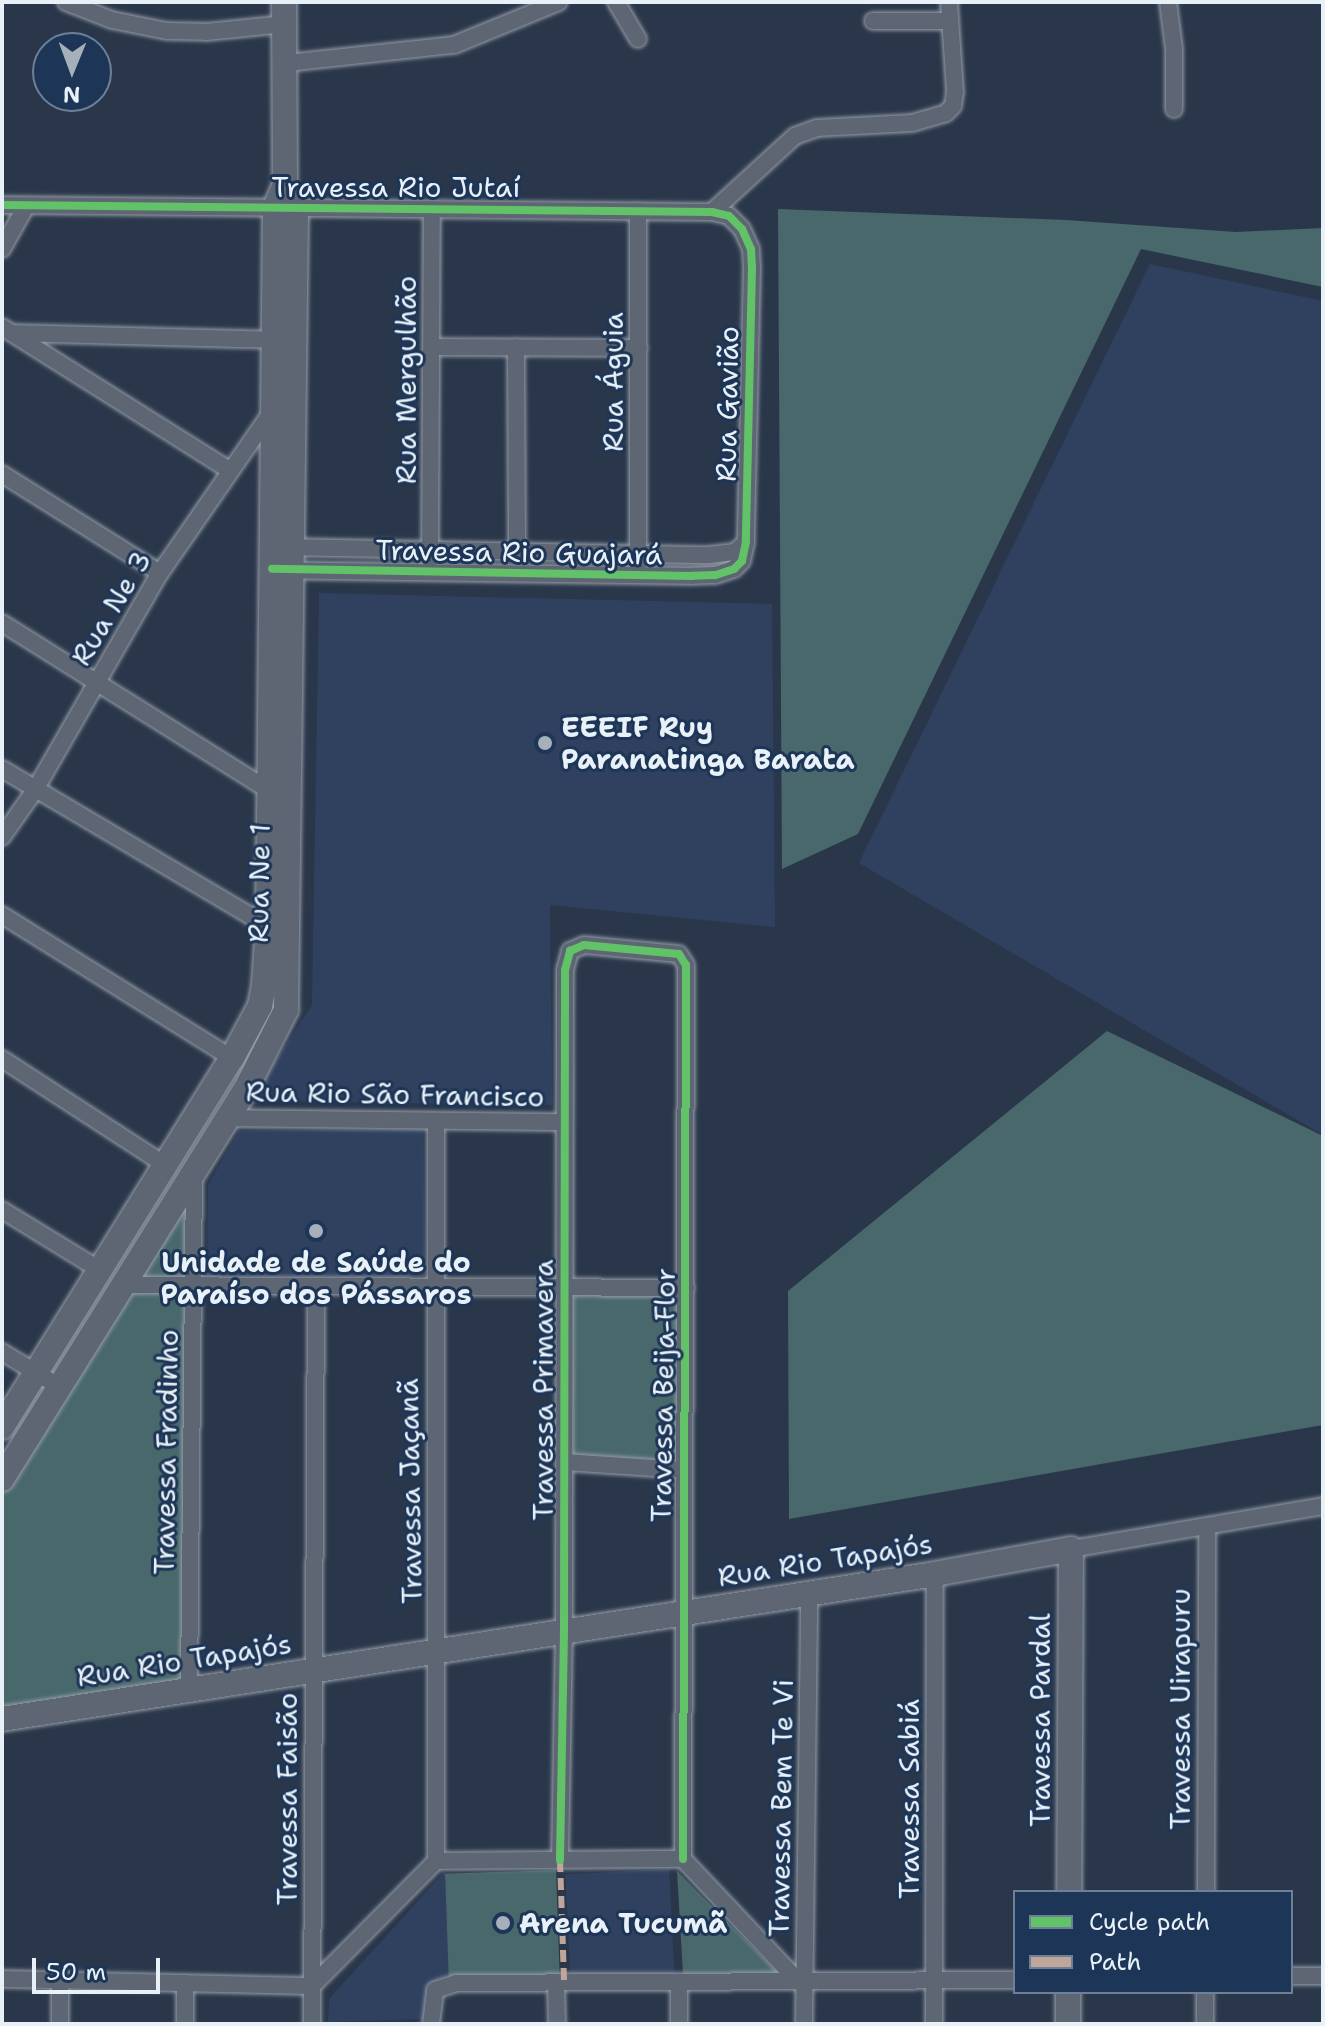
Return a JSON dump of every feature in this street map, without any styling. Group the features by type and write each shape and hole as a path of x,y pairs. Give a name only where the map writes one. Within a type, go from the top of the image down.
{"street":[{"path":"66,2 112,20 167,31 206,32 285,13 286,209"},
{"path":"287,63 454,45 559,2"},
{"path":"616,2 638,39"},
{"path":"712,212 795,136 817,128 912,123 946,113 953,106 955,92 949,2"},
{"path":"1168,2 1174,49 1174,109"},
{"path":"873,21 950,21"},
{"name":"Travessa Rio Jutaí","path":"2,205 712,212"},
{"path":"2,249 26,206"},
{"name":"Rua Ne 1","path":"2,1427 227,1066 260,1006 267,959 268,790 283,558 272,411 273,340 286,209"},
{"name":"Rua Ne 1","path":"2,1479 246,1088 286,1010 283,558 286,209"},
{"name":"Rua Mergulhão","path":"429,572 432,209"},
{"name":"Rua Águia","path":"638,211 638,576"},
{"name":"Rua Gavião","path":"712,212 729,216 742,229 751,249 746,542"},
{"path":"6,330 273,340"},
{"path":"6,330 229,470"},
{"path":"433,347 639,348"},
{"path":"516,347 521,553 525,573"},
{"name":"Rua Ne 3","path":"2,837 35,790 160,573 272,411"},
{"path":"2,474 160,573"},
{"name":"Travessa Rio Guajará","path":"283,558 430,551 725,555 738,551 746,542"},
{"name":"Travessa Rio Guajará","path":"283,558 429,572 638,576 727,572 742,561 746,542"},
{"path":"2,623 98,680 268,790"},
{"path":"2,769 268,926"},
{"path":"2,915 227,1066 246,1088"},
{"name":"Travessa Beija-Flor","path":"598,946 679,954 686,965 683,1859"},
{"name":"Travessa Primavera","path":"560,1860 565,1462 565,970 570,951 575,947 598,946"},
{"path":"2,1059 165,1165"},
{"name":"Rua Rio São Francisco","path":"226,1118 564,1122"},
{"name":"Travessa Jaçanã","path":"436,1121 436,1861"},
{"name":"Travessa Fradinho","path":"189,1690 194,1167"},
{"path":"2,1210 100,1270"},
{"path":"122,1285 686,1288"},
{"name":"Travessa Faisão","path":"312,2024 316,1286"},
{"path":"2,1352 60,1387"},
{"path":"565,1462 683,1470"},
{"name":"Rua Rio Tapajós","path":"2,1719 935,1574 1323,1506"},
{"name":"Travessa Uirapuru","path":"1206,1890 1207,1527"},
{"name":"Travessa Pardal","path":"1069,1890 1071,1549"},
{"name":"Travessa Sabiá","path":"934,2024 935,1574"},
{"name":"Travessa Bem Te Vi","path":"804,2024 802,1982 809,1593"},
{"path":"2,1979 312,1986 436,1861 683,1859 802,1982"},
{"path":"1293,1976 1323,1976"},
{"path":"60,1980 60,2024"},
{"path":"431,2024 435,1990 448,1984 468,1982 1013,1980"},
{"path":"556,1982 557,2024"},
{"path":"679,1982 679,2024"},
{"path":"185,1983 185,2024"},
{"path":"1068,1994 1068,2024"},
{"path":"1205,1994 1205,2024"}],"shaded area":[{"path":"1150,264 1323,301 1323,1135 859,863"},
{"name":"EEEIF Ruy Paranatinga Barata","path":"319,593 772,604 775,927 550,905 552,1105 249,1101 312,1005"},
{"name":"Unidade de Saúde do Paraíso dos Pássaros","path":"423,1129 425,1276 207,1277 208,1185 239,1131"},
{"path":"669,1869 675,1975 571,1980 565,1874"},
{"path":"445,1871 449,1974 433,1983 425,1998 424,2019 328,2022 329,1999"}],"green space":[{"path":"778,209 1066,220 1236,232 1323,228 1323,287 1141,249 858,834 782,869"},
{"path":"1107,1031 1323,1136 1323,1425 789,1519 788,1291"},
{"path":"186,1191 185,1683 2,1712 2,1475"},
{"path":"560,1282 686,1286 680,1463 554,1458"},
{"name":"Arena Tucumã","path":"556,1870 560,1975 449,1979 445,1874"},
{"path":"677,1871 776,1971 774,1977 683,1974"}],"marked path":[{"path":"560,1860 564,1982"}],"cycle path":[{"path":"2,205 712,212 729,216 742,229 751,249 752,268 746,542 742,561 734,569 715,575 692,576 272,569"},
{"path":"560,1860 564,1630 565,970 570,951 584,945 679,954 686,965 683,1859"}],"place":[{"name":"EEEIF Ruy Paranatinga Barata","path":"545,743"},
{"name":"Unidade de Saúde do Paraíso dos Pássaros","path":"316,1231"},
{"name":"Arena Tucumã","path":"503,1923"}]}
